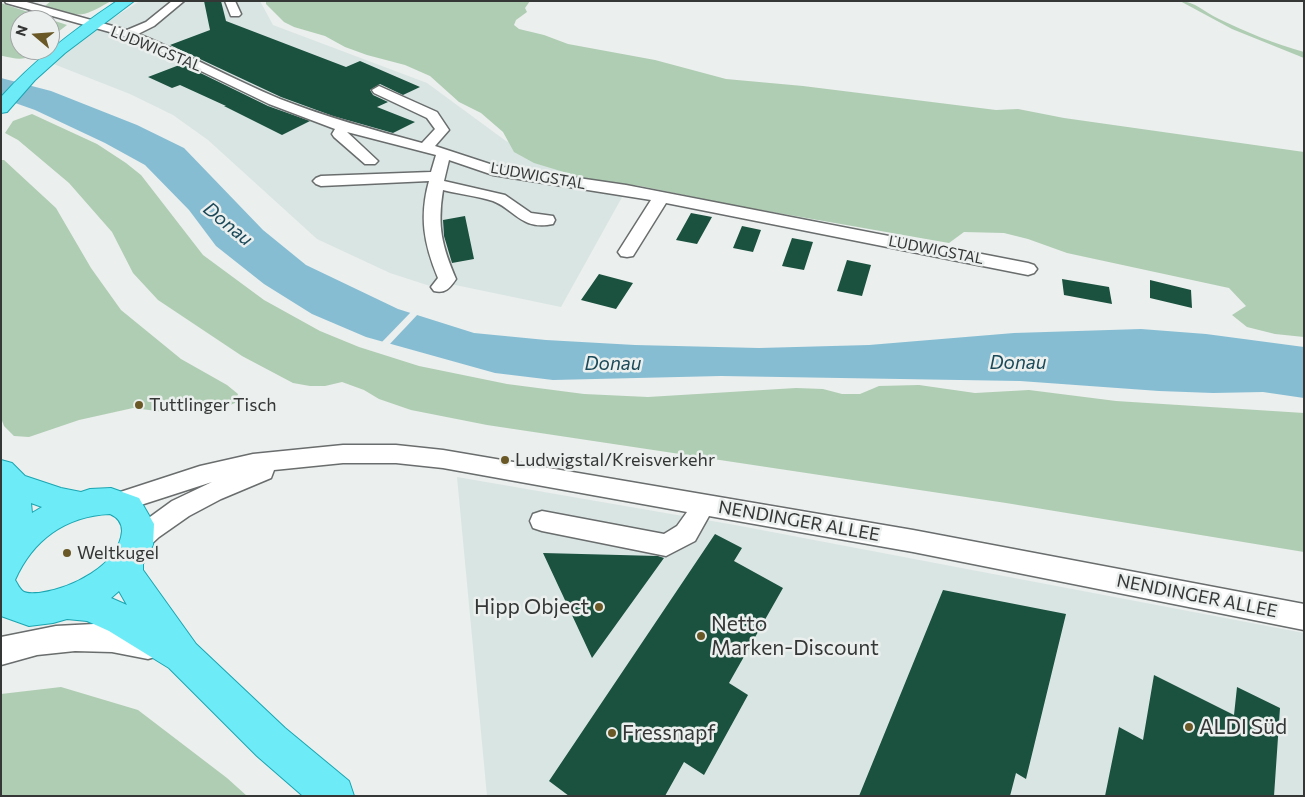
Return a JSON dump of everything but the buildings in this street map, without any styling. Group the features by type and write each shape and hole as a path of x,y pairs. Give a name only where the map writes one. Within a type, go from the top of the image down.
{"main road":[{"path":"1,108 17,89 44,63 90,25 127,1"},
{"path":"8,479 62,501 79,504"},
{"path":"8,479 18,542"},
{"path":"1,574 9,555 18,542 36,526 57,513 79,504 98,501 116,502 128,507 135,516 139,527 127,573 184,657 272,742 334,796"},
{"path":"7,603 32,610 68,604 91,593 111,578 132,552"},
{"path":"68,604 89,605 121,619 184,657"}],"street":[{"name":"LUDWIGSTAL","path":"10,1 90,25 127,28 274,101 343,127 444,153 493,170 661,197 1028,269"},
{"path":"127,28 150,24 179,1"},
{"path":"230,1 235,14"},
{"path":"379,90 432,115 438,122 442,130 425,148"},
{"path":"343,127 339,134 370,161"},
{"path":"440,287 447,278 433,239 436,180 444,153"},
{"path":"321,181 436,180 499,198 526,216 547,220"},
{"path":"627,252 661,197"},
{"name":"NENDINGER ALLEE","path":"116,502 200,475 254,463 343,454 396,454 443,459 913,541 1304,617"},
{"name":"NENDINGER ALLEE","path":"132,552 153,526 204,496 291,460"},
{"path":"542,521 666,545 683,537 691,530 702,504"},
{"path":"1,651 20,645 99,637 128,639 184,657"}],"shaded area":[{"path":"140,1 260,1 273,25 427,83 506,141 626,190 561,307 436,281 430,286 390,273 317,239 208,140 173,115 130,94 51,63 55,60 60,60 60,56 91,32"},
{"path":"457,477 735,525 1304,633 1304,796 487,796"}],"green space":[{"path":"51,1 111,1 85,14 73,14 45,6"},
{"path":"266,1 530,1 525,8 527,12 516,20 514,25 519,29 544,35 568,44 655,60 726,79 803,86 996,110 1018,109 1064,118 1304,152 1304,337 1275,334 1247,327 1232,315 1246,306 1229,288 1067,253 1028,239 1004,233 964,232 949,243 738,206 640,186 587,179 534,163 514,152 503,132 481,113 459,102 430,76 405,65 345,47 325,36 294,27 284,22 266,4"},
{"path":"1180,1 1195,5 1219,19 1250,33 1304,52 1304,58 1232,29"},
{"path":"1,3 22,10 10,10 10,58 1,56"},
{"path":"60,23 67,25 60,30"},
{"path":"32,114 97,144 141,175 203,255 264,300 320,331 359,347 419,366 507,384 584,394 648,397 796,388 823,389 842,394 860,394 879,386 919,385 975,393 1029,390 1116,401 1304,413 1304,552 1006,503 487,425 411,410 379,399 364,390 342,382 325,386 293,383 242,356 158,300 133,273 112,232 69,183 18,140 5,133 13,121"},
{"path":"1,160 4,160 56,208 91,268 121,310 181,359 227,385 238,394 235,403 216,411 165,412 133,408 79,420 29,437 14,436 4,426 1,418"},
{"path":"61,687 138,710 227,778 247,796 1,796 1,694"}],"water":[{"name":"Donau","path":"1,78 51,91 137,125 184,148 263,230 306,265 398,309 474,333 546,340 635,345 759,348 869,345 1014,333 1141,329 1206,334 1304,347 1304,398 1263,392 1159,391 1020,381 721,376 553,380 495,373 366,337 312,314 264,284 216,246 189,210 145,165 105,143 35,110 1,98"}],"pier":[{"path":"412,311 419,313 388,346 380,344"}],"place":[{"name":"Tuttlinger Tisch","path":"139,405"},
{"name":"Ludwigstal/Kreisverkehr","path":"505,460"},
{"name":"Weltkugel","path":"67,553"},
{"name":"Hipp Object","path":"599,607"},
{"name":"Netto Marken-Discount","path":"701,636"},
{"name":"ALDI Süd","path":"1189,727"},
{"name":"Fressnapf","path":"612,733"}]}
